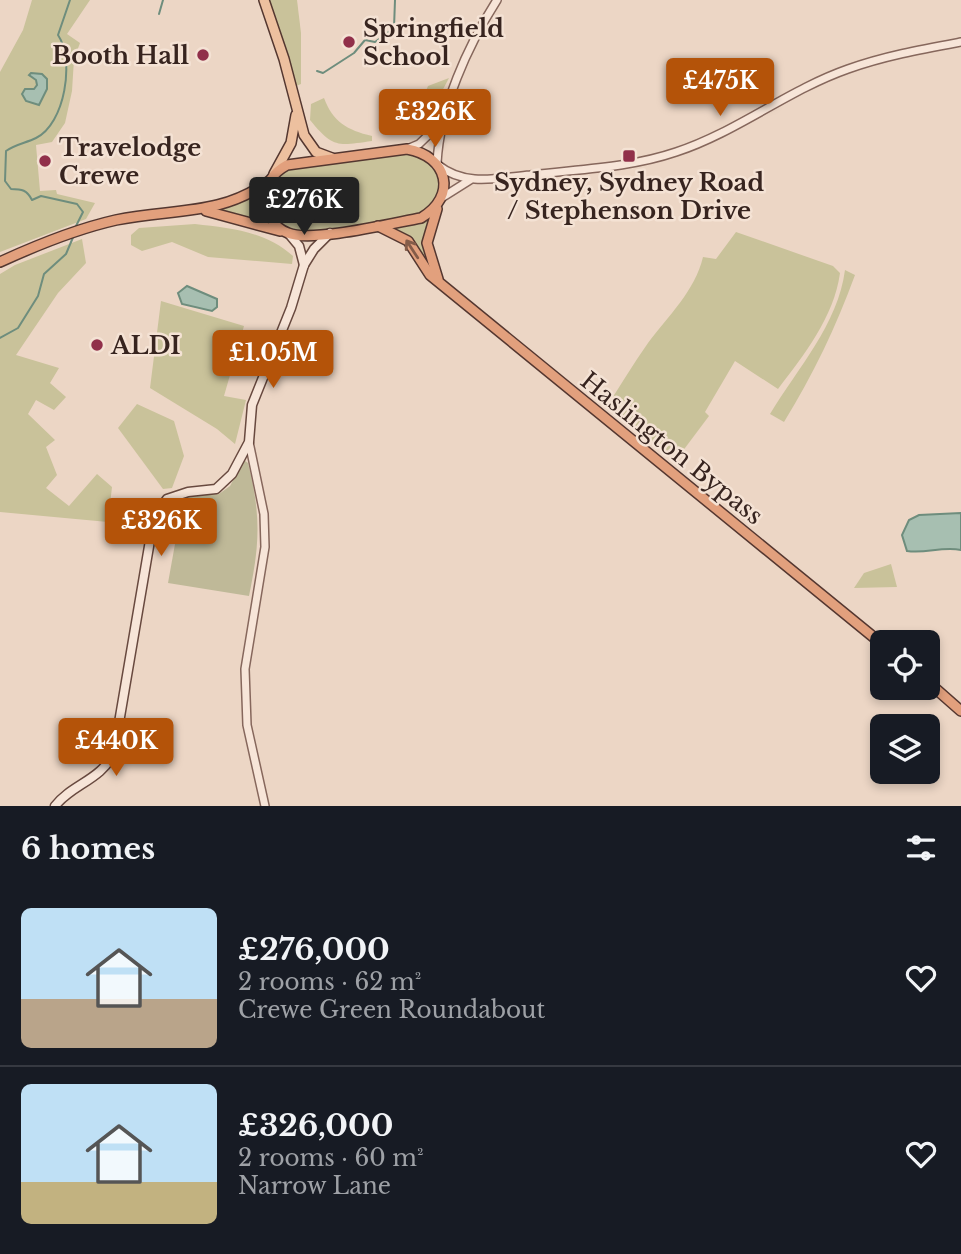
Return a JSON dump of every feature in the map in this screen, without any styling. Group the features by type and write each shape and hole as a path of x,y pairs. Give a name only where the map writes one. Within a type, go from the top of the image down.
{"highway":[{"path":"0,262 86,228 133,217 204,210 242,198 292,163 407,149 428,155 438,164 442,199 432,219 428,243 439,280"},
{"path":"272,178 265,198 267,211 275,224 288,233"},
{"path":"204,210 305,236 421,218 442,199"},
{"name":"Haslington Bypass","path":"378,226 408,241 424,269 870,634"},
{"path":"940,693 961,711"}],"main road":[{"path":"264,0 287,69 304,135 312,148 322,156 332,158"},
{"path":"272,178 291,143 296,109"},
{"path":"288,233 299,246 304,265"},
{"path":"55,806 61,798 99,774 114,752 154,517 167,499 188,492 216,489 223,484 249,442 252,405 291,308 304,265 314,249 330,233"}],"street":[{"path":"470,180 438,164 443,122 470,49 497,0"},
{"path":"442,199 470,180 615,166 678,152 730,129 807,86 847,69 961,42"},
{"path":"407,149 432,134 443,122"},
{"path":"249,442 264,514 265,547 245,669 247,725 265,806"}],"shaded area":[{"path":"32,0 90,0 67,34 80,43 74,59 72,91 65,123 52,142 36,145 40,191 56,190 57,194 95,203 86,219 0,252 0,72 23,30"},
{"path":"268,0 297,0 301,33 301,84 296,86"},
{"path":"42,74 47,79 47,89 39,105 26,101 22,94 25,89 34,89 37,85 36,80 29,75"},
{"path":"449,78 423,127 409,133 405,125 420,105 428,86"},
{"path":"324,98 342,124 372,136 372,141 343,144 324,136 310,120 311,104"},
{"path":"407,149 428,155 444,184 428,233 439,280 411,246 378,226 305,236 206,210 241,198 276,170"},
{"path":"195,224 234,229 259,236 293,256 292,264 208,257 172,242 142,251 131,245 131,235 139,228"},
{"path":"736,232 833,266 840,273 837,289 825,320 778,389 735,361 705,412 709,416 676,460 606,408 648,343 687,292 703,257 716,259"},
{"path":"82,239 86,263 58,293 16,355 59,368 50,383 66,397 54,410 36,400 28,414 55,440 46,447 57,475 46,488 69,506 97,474 112,487 108,522 0,512 0,274 15,265"},
{"path":"845,270 855,275 848,294 814,369 784,422 770,414 826,327 841,290"},
{"path":"187,286 217,299 217,307 212,311 182,304 178,293"},
{"path":"161,301 244,326 224,396 246,400 235,444 217,429 150,388"},
{"path":"137,404 174,421 184,456 172,488 163,489 118,428"},
{"path":"244,460 248,463 252,481 258,529 249,596 168,583 175,544 153,542 163,511 182,497 219,494 230,486"},
{"path":"961,513 961,550 907,551 902,535 909,520 919,515"},
{"path":"891,564 897,587 854,588 864,573"}],"waterway":[{"path":"70,0 58,35 66,60 60,106 46,131 6,151 5,181 11,189 24,191 32,200 41,196 77,204 83,212 76,226"},
{"path":"159,14 163,0"},
{"path":"317,71 323,73 354,53 365,40 375,42 394,28 395,0"},
{"path":"0,338 18,328 38,296 44,274 66,254 74,235"}],"place":[{"name":"Springfield School","path":"349,42"},
{"name":"Booth Hall","path":"203,55"},
{"name":"Sydney, Sydney Road / Stephenson Drive","path":"629,156"},
{"name":"Travelodge Crewe","path":"45,161"},
{"name":"ALDI","path":"97,345"}]}
